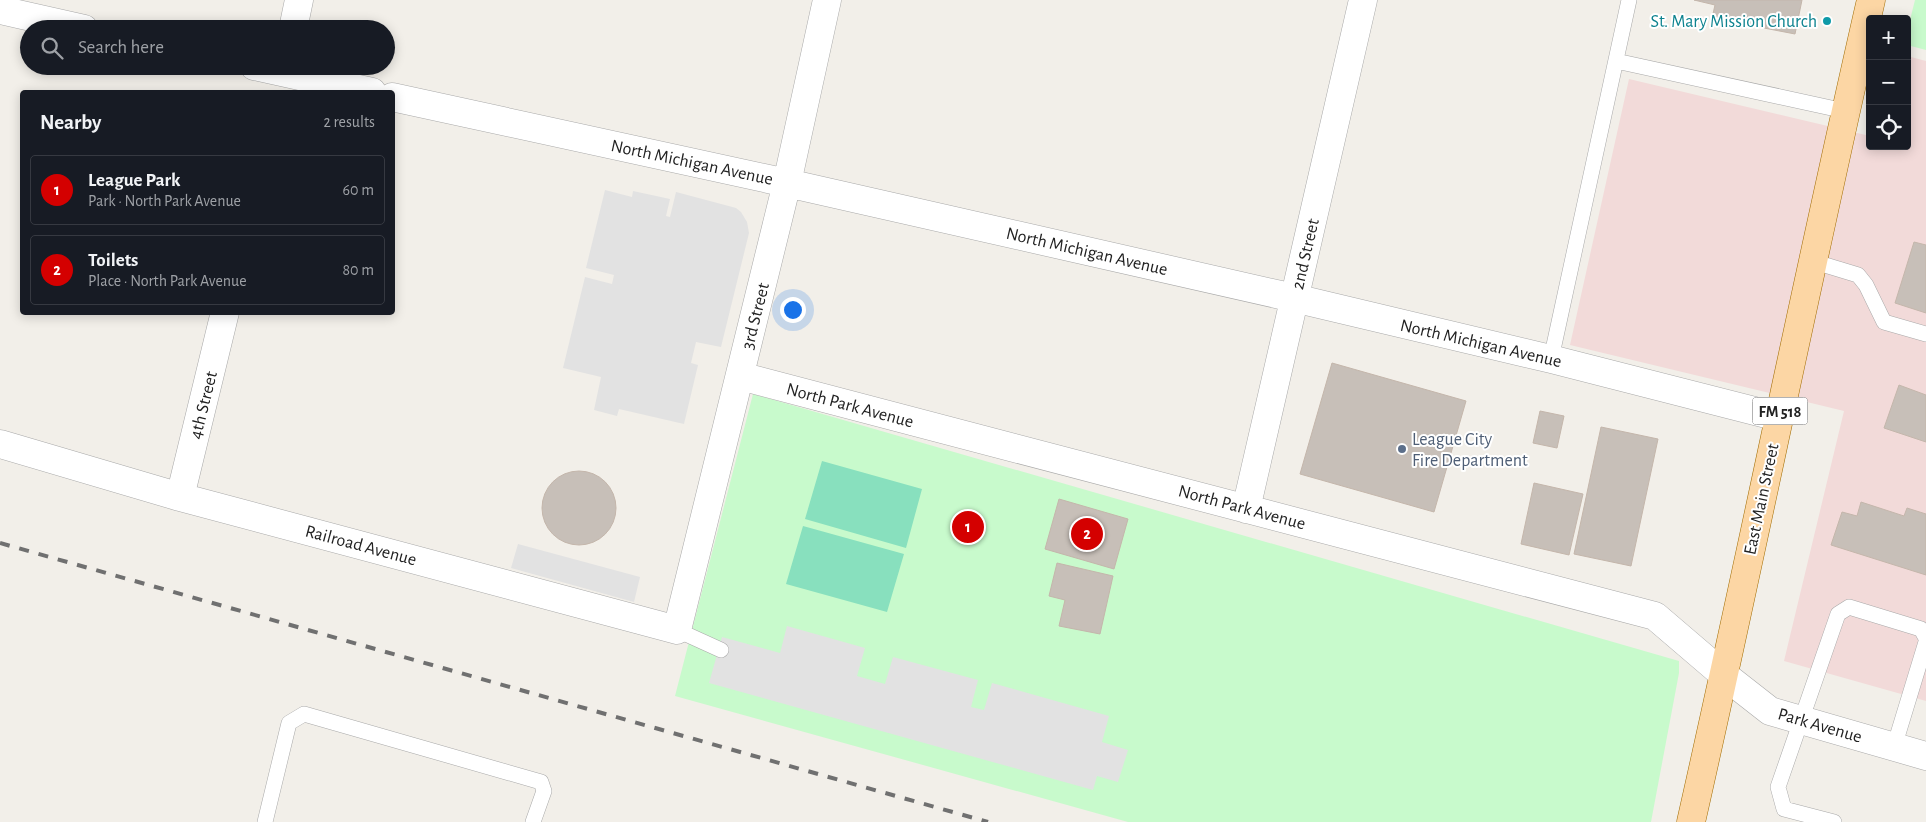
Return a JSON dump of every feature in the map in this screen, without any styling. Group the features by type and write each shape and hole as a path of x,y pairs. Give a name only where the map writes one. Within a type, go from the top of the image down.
{"main road":[{"name":"East Main Street","path":"1691,822 1870,0"}],"street":[{"path":"295,20 299,0"},
{"name":"3rd Street","path":"676,630 787,183 827,0"},
{"name":"2nd Street","path":"1246,508 1362,0"},
{"path":"0,10 44,20"},
{"path":"282,77 360,90"},
{"name":"North Michigan Avenue","path":"395,98 787,183 1294,298 1551,359 1778,417"},
{"name":"4th Street","path":"180,497 224,315"},
{"name":"North Park Avenue","path":"740,376 1655,616 1724,675"},
{"name":"Railroad Avenue","path":"0,444 180,497 676,630"},
{"name":"Park Avenue","path":"1724,675 1770,711 1926,756"}],"lane":[{"path":"1551,359 1629,0"},
{"path":"1616,61 1845,111"},
{"path":"1812,261 1858,275 1866,285 1884,322 1926,334"},
{"path":"1834,822 1782,815 1778,787 1803,720 1838,614 1849,607 1921,629 1926,638"},
{"name":"Railroad Avenue","path":"676,630 721,650"},
{"path":"1894,747 1926,642"},
{"path":"265,822 289,723 304,714 541,782 544,790 533,822"}],"shaded area":[{"path":"1911,57 1926,61 1926,701 1784,661 1844,411 1570,345 1629,79 1866,135 1866,150 1911,150"},
{"path":"605,190 632,197 633,191 670,199 666,216 670,217 676,192 736,208 747,222 749,233 721,347 696,342 691,363 698,365 684,424 619,409 617,416 594,410 601,377 563,368 585,277 612,284 614,275 586,268"},
{"path":"518,544 640,577 634,602 511,568"},
{"path":"787,626 865,648 857,676 885,684 893,657 978,680 971,707 984,710 992,683 1109,716 1102,742 1128,750 1118,782 1097,776 1093,790 709,683 722,637 780,653"}],"green space":[{"path":"1915,0 1926,0 1926,50 1911,46 1911,16"},
{"path":"753,394 1679,661 1679,673 1651,822 1128,822 675,696"},
{"path":"822,461 922,489 906,548 805,519"},
{"path":"803,526 904,554 887,612 786,584"}],"building":[{"path":"1694,0 1802,0 1795,34 1712,18 1715,5"},
{"path":"1914,242 1926,245 1926,313 1895,303"},
{"path":"1332,363 1466,401 1434,512 1300,474"},
{"path":"1899,385 1926,395 1926,442 1884,428"},
{"path":"1540,411 1564,416 1557,448 1533,443"},
{"path":"1601,427 1658,439 1631,566 1574,554"},
{"path":"579,471 593,474 605,482 613,494 616,508 613,522 605,534 593,542 579,545 565,542 553,534 545,522 542,508 545,494 553,482 565,474"},
{"path":"1534,483 1583,494 1569,555 1521,544"},
{"path":"1059,499 1128,519 1114,569 1045,549"},
{"path":"1861,502 1904,516 1907,508 1926,514 1926,575 1831,545 1842,512 1857,516"},
{"path":"1057,563 1113,576 1100,634 1059,626 1065,600 1049,596"}],"railway":[{"path":"0,543 988,822"}],"place":[{"name":"St. Mary Mission Church","path":"1827,21"},
{"name":"League City Fire Department","path":"1402,449"},
{"name":"League Park","path":"968,527"},
{"name":"Toilets","path":"1087,534"}]}
